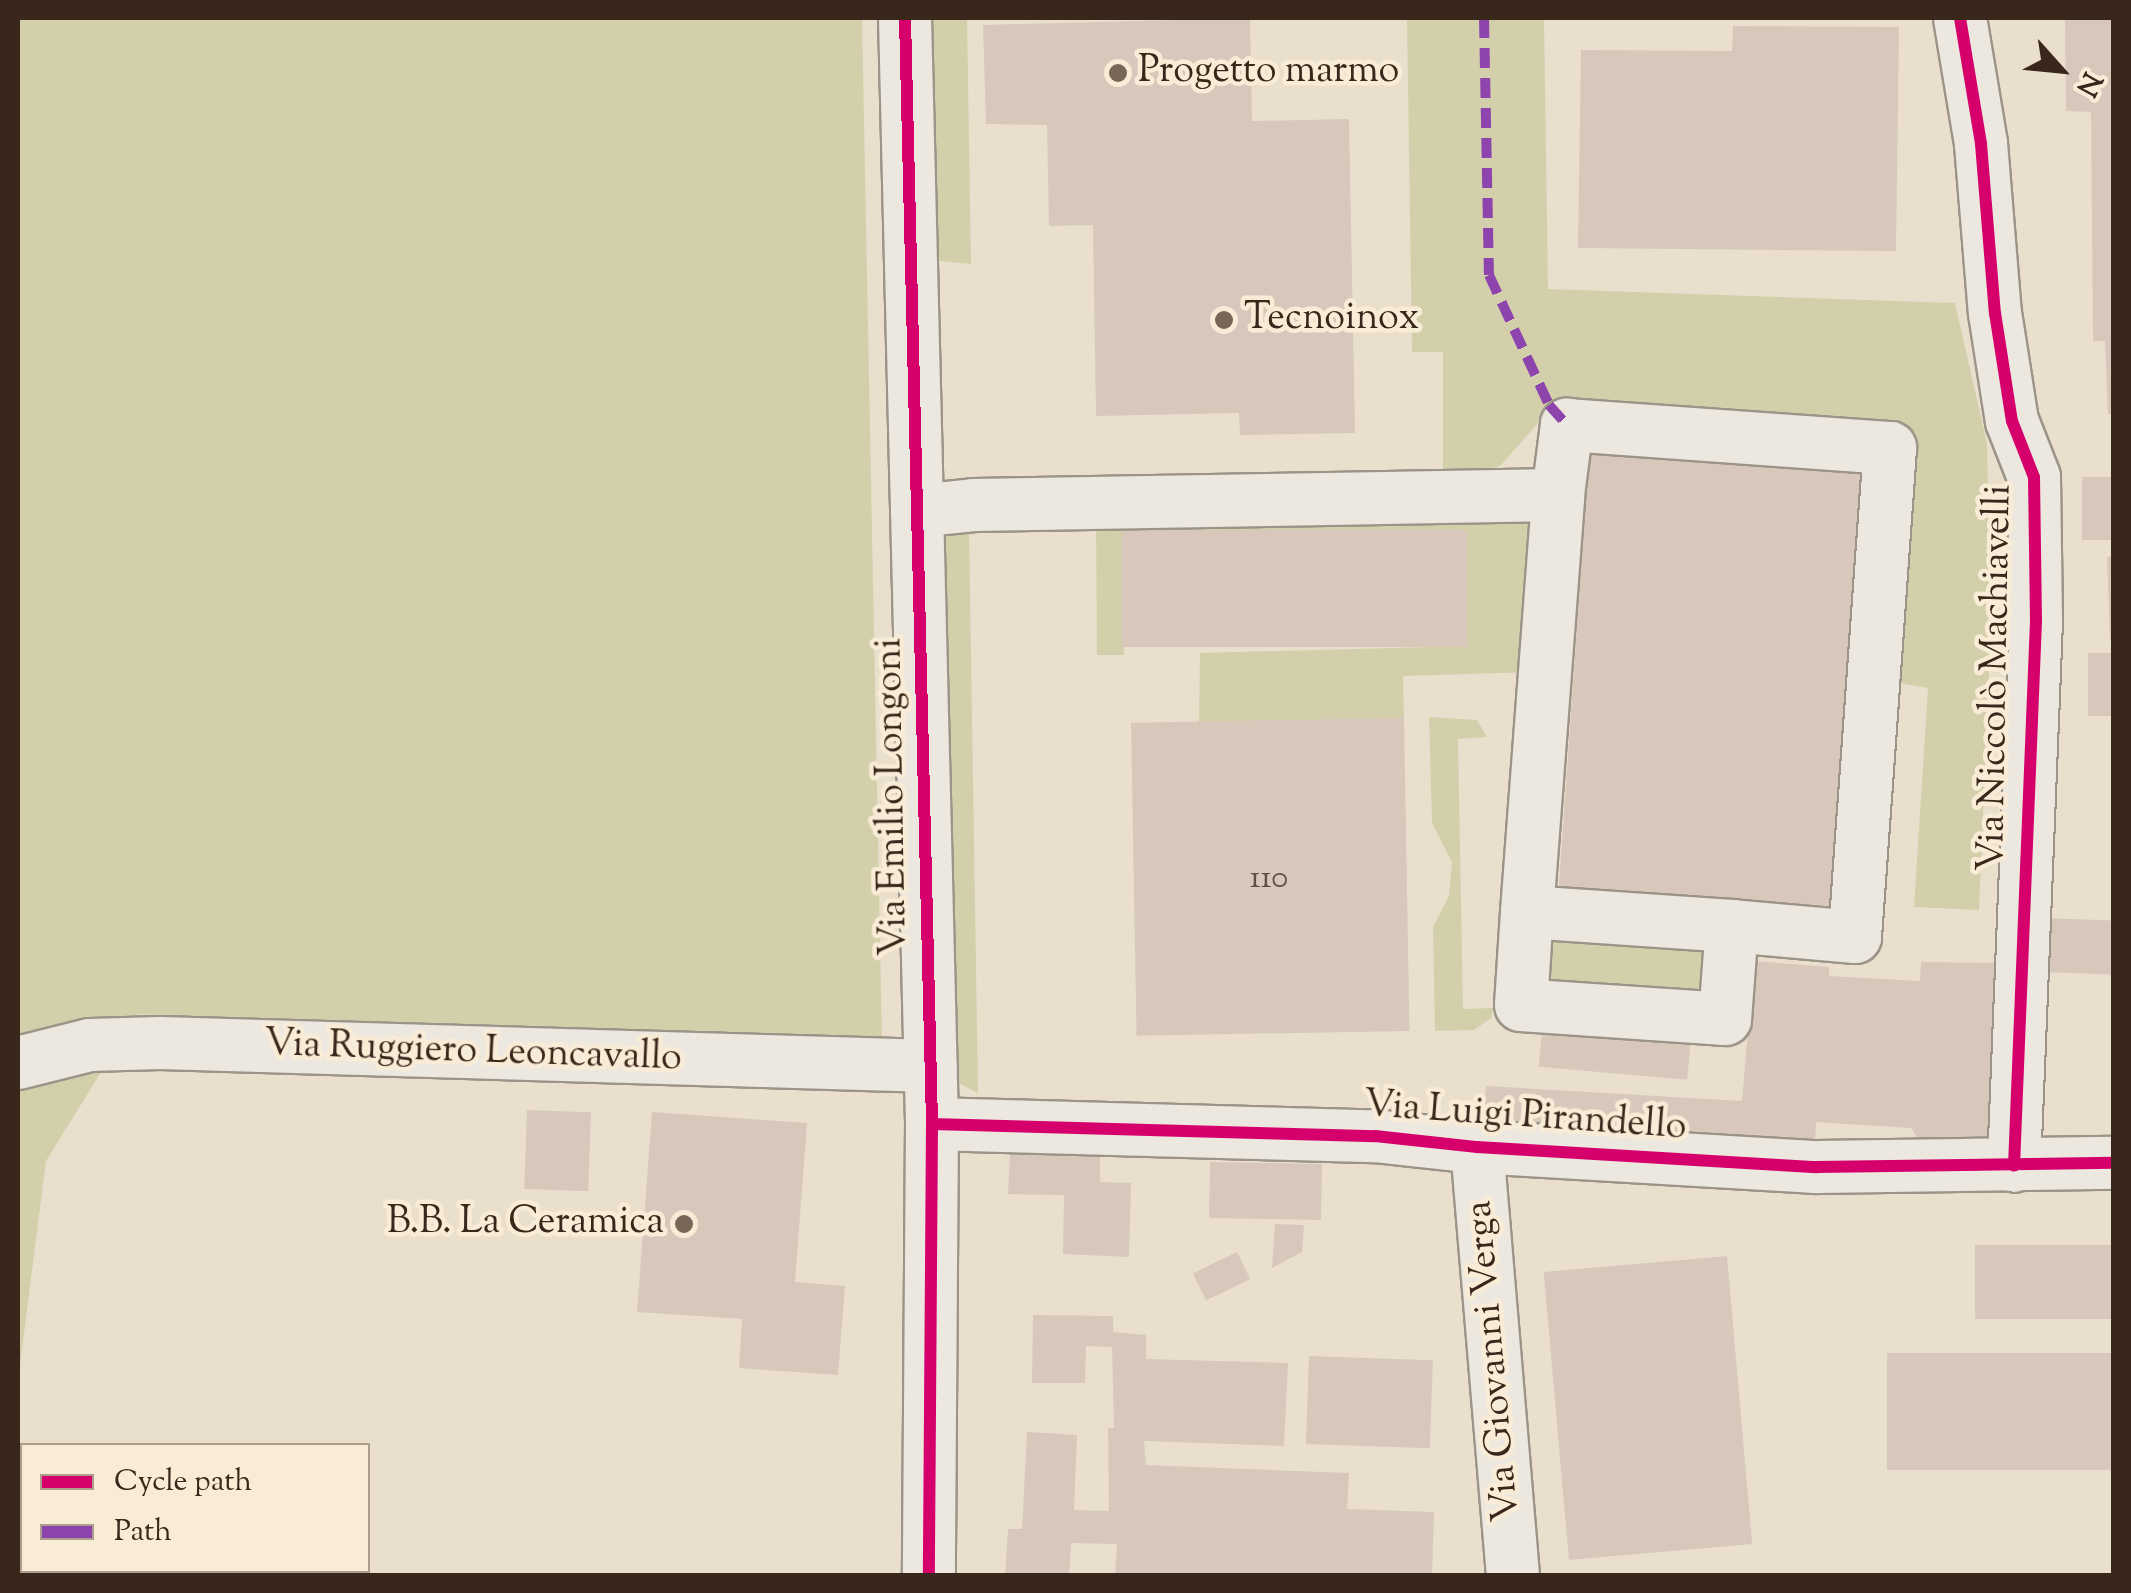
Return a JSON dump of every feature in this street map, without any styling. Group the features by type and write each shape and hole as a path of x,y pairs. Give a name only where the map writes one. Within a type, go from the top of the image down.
{"street":[{"name":"Via Emilio Longoni","path":"905,18 932,1124 934,1307 929,1576"},
{"name":"Via Niccolò Machiavelli","path":"1960,18 1982,144 1998,331 2012,422 2034,476 2036,621 2014,1166"},
{"path":"1528,912 1732,926 1855,937 1890,448 1566,425 1558,495 1521,1006 1725,1019 1732,926"},
{"path":"917,511 974,505 1558,495"},
{"name":"Via Ruggiero Leoncavallo","path":"18,1064 90,1045 160,1043 930,1066"},
{"name":"Via Luigi Pirandello","path":"932,1124 1270,1131 1816,1167 2114,1163"},
{"name":"Via Giovanni Verga","path":"1477,1147 1513,1576"}],"shaded area":[{"path":"18,18 862,18 882,1044 137,1014 46,1161 18,1381"},
{"path":"932,18 967,18 971,264 940,261 934,254"},
{"path":"1407,18 1544,18 1548,289 1955,303 1987,444 1991,624 1979,910 1914,907 1928,688 1898,683 1915,432 1556,403 1501,465 1492,469 1443,471 1443,352 1412,352"},
{"path":"1531,518 1531,672 1403,676 1404,718 1199,722 1200,653 1467,646 1467,531 1122,536 1124,655 1097,655 1096,522"},
{"path":"969,530 978,1093 956,1082 942,533"},
{"path":"1429,717 1477,720 1487,737 1458,739 1463,1009 1493,1008 1491,1018 1474,1030 1435,1031 1433,927 1449,896 1452,862 1432,823"},
{"path":"1548,930 1706,941 1701,1002 1544,991"}],"building":[{"name":"Tecnoinox","path":"1250,18 1252,121 1349,119 1355,433 1240,435 1239,413 1096,416 1093,225 1049,226 1047,125 986,124 983,25"},
{"path":"2065,18 2114,18 2114,414 2108,414 2105,341 2093,341 2091,112 2066,111"},
{"path":"1733,26 1899,27 1896,251 1578,248 1581,50 1732,51"},
{"path":"1590,441 1867,460 1836,906 1559,887"},
{"path":"2082,477 2114,477 2114,540 2082,540"},
{"path":"1122,530 1467,530 1467,647 1122,647"},
{"path":"2114,556 2114,639 2110,639 2107,557"},
{"path":"2088,653 2114,653 2114,716 2088,716"},
{"path":"1404,718 1409,1031 1137,1036 1131,723"},
{"path":"2043,918 2114,920 2112,974 2041,972"},
{"path":"1754,961 1829,967 1829,976 1920,981 1921,962 2001,963 1994,1140 1920,1142 1911,1128 1816,1122 1815,1144 1484,1119 1486,1086 1742,1101"},
{"path":"1543,1019 1691,1032 1687,1080 1539,1067"},
{"path":"527,1110 591,1112 588,1191 524,1189"},
{"path":"652,1112 807,1123 795,1282 845,1286 838,1375 739,1368 742,1319 637,1312"},
{"path":"1010,1153 1100,1156 1100,1182 1131,1183 1129,1257 1063,1254 1064,1195 1008,1194"},
{"path":"1210,1162 1322,1164 1321,1220 1209,1218"},
{"path":"1275,1224 1304,1225 1302,1252 1272,1268"},
{"path":"1975,1245 2114,1245 2114,1319 1975,1319"},
{"path":"1237,1252 1250,1279 1206,1300 1193,1273"},
{"path":"1727,1256 1752,1544 1569,1560 1544,1272"},
{"path":"1033,1315 1113,1316 1113,1332 1146,1335 1146,1359 1288,1363 1284,1446 1144,1441 1146,1465 1349,1473 1347,1509 1434,1512 1432,1576 1115,1576 1117,1544 1071,1543 1069,1576 1005,1576 1008,1529 1022,1529 1027,1432 1077,1435 1074,1510 1109,1511 1108,1428 1114,1428 1112,1347 1086,1346 1085,1383 1032,1383"},
{"path":"1887,1353 2114,1353 2114,1470 1887,1470"},
{"path":"1309,1356 1433,1360 1430,1448 1306,1444"}],"marked path":[{"path":"1484,18 1489,275 1549,405 1567,425"}],"cycle path":[{"path":"905,18 932,1124 929,1576"},
{"path":"1960,18 1981,144 1995,313 2012,421 2034,477 2036,621 2014,1166"},
{"path":"932,1124 1375,1136 1477,1147 1816,1167 2114,1163"}],"place":[{"name":"Progetto marmo","path":"1118,73"},
{"name":"Tecnoinox","path":"1224,320"},
{"name":"B.B. La Ceramica","path":"684,1224"}]}
